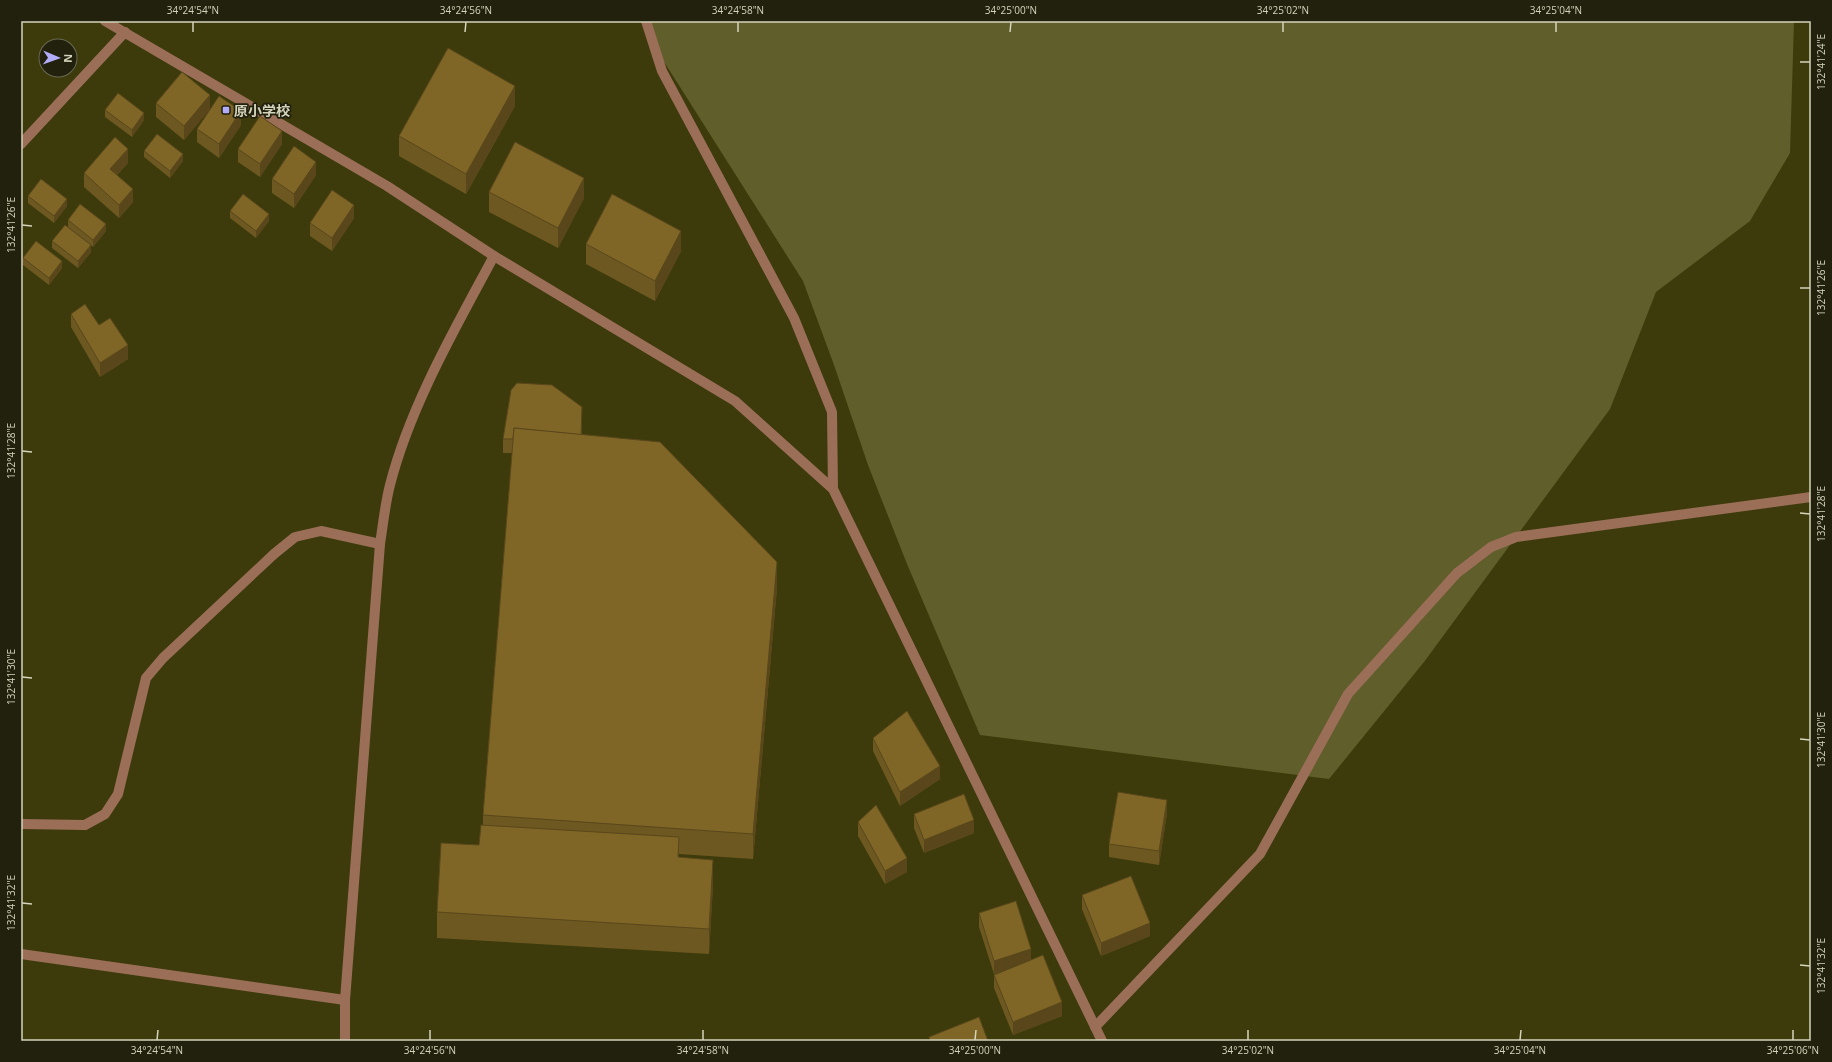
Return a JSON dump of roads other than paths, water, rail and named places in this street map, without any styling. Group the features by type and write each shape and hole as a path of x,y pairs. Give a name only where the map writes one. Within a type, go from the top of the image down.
{"street":[{"path":"105,21 387,186 494,256 735,401 833,489 1102,1041"},
{"path":"646,21 662,71 794,318 832,412 833,489"},
{"path":"21,144 125,32"},
{"path":"345,1041 345,1000 380,544 390,484 413,418 456,327 494,256"},
{"path":"1095,1027 1260,854 1348,694 1457,573 1491,547 1516,537 1811,497"},
{"path":"21,824 85,825 105,814 118,794 146,678 163,658 274,554 295,537 321,531 380,544"},
{"path":"21,954 345,1000"}],"place":[{"name":"原小学校","path":"226,110"}]}
